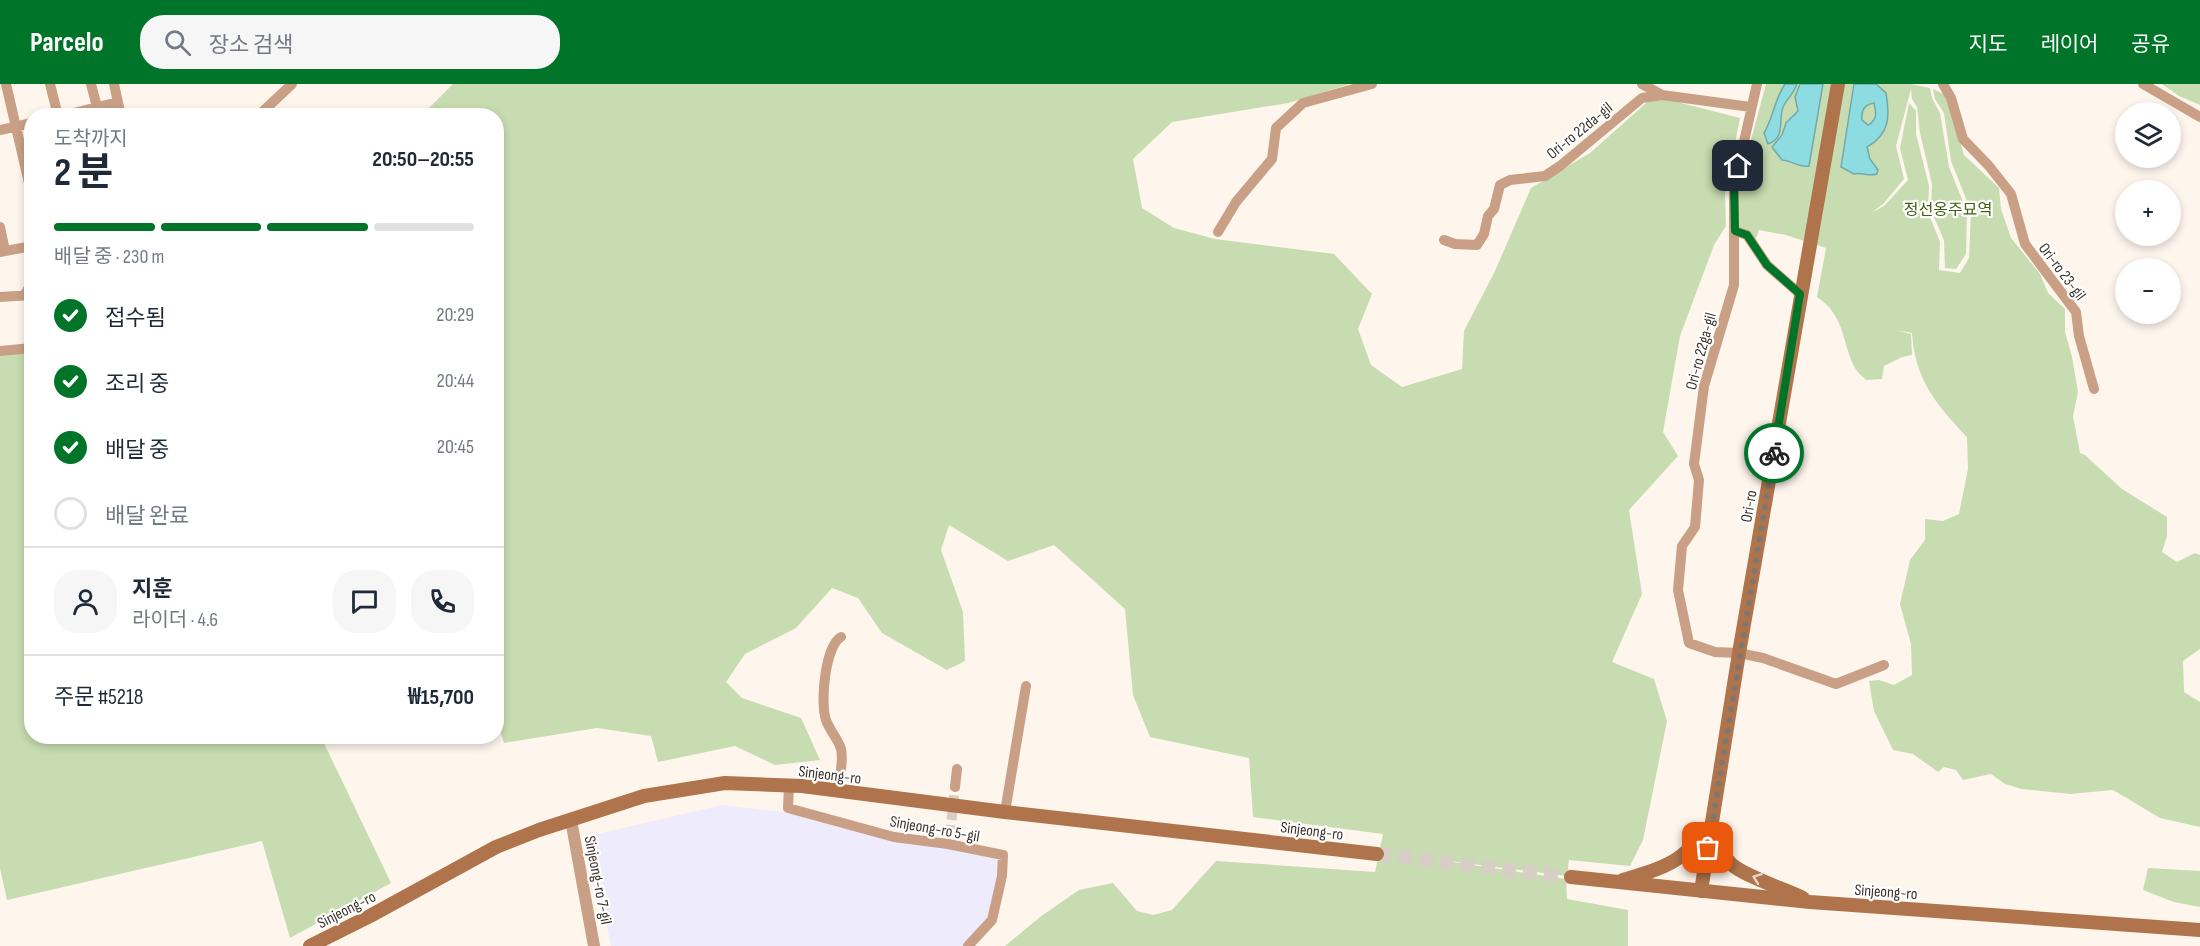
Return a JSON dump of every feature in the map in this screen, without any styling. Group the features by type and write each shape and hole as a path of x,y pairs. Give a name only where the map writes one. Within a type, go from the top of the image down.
{"main road":[{"name":"Ori-ro","path":"1701,891 1739,653 1838,84"},
{"name":"Sinjeong-ro","path":"310,946 496,847 571,820 656,794 725,783 789,785 1377,854"},
{"path":"1616,882 1679,860 1711,826 1723,853 1739,870 1810,902"},
{"name":"Sinjeong-ro","path":"1571,877 1810,902 2200,930"}],"street":[{"path":"6,84 24,161"},
{"path":"50,84 58,108"},
{"path":"91,84 97,107"},
{"path":"114,84 119,108"},
{"path":"266,108 292,84"},
{"path":"1218,232 1236,202 1272,159 1276,128 1303,103 1372,84"},
{"name":"Ori-ro 22da-gil","path":"1642,84 1662,94 1751,107"},
{"name":"Ori-ro 22ga-gil","path":"1739,653 1714,652 1689,643 1678,590 1682,546 1695,527 1699,480 1694,464 1704,386 1734,285 1734,186 1757,84"},
{"name":"Ori-ro 23-gil","path":"1943,84 1951,98 1963,139 1989,166 2011,194 2025,244 2076,312 2079,336 2094,389"},
{"path":"2143,84 2200,117"},
{"name":"Ori-ro 22da-gil","path":"1444,240 1455,244 1477,245 1484,234 1488,216 1494,209 1500,185 1510,180 1545,176 1642,98 1662,94"},
{"path":"93,108 118,102"},
{"path":"0,130 24,124"},
{"path":"0,227 2,252 24,248"},
{"path":"1735,231 1747,235 1767,265 1800,294"},
{"path":"0,297 24,296"},
{"path":"0,351 24,349"},
{"path":"838,791 842,752 827,722 824,702 830,650 835,640 841,637"},
{"path":"1739,653 1763,658 1836,684 1884,666"},
{"path":"1005,812 1026,686"},
{"path":"955,787 957,769"},
{"name":"Sinjeong-ro 5-gil","path":"789,785 788,808 894,837 949,839 1003,855 1000,888 992,920 968,946"},
{"name":"Sinjeong-ro 7-gil","path":"571,820 594,946"}],"shaded area":[{"path":"722,805 812,815 1003,855 992,920 968,946 611,946 589,836"}],"green space":[{"path":"453,84 1350,84 1288,103 1172,122 1133,159 1142,208 1174,228 1215,239 1334,254 1372,294 1358,329 1371,365 1402,387 1462,369 1464,331 1495,271 1531,188 1590,153 1654,96 1740,118 1725,194 1726,226 1714,245 1680,336 1663,432 1678,456 1629,510 1642,594 1612,662 1654,679 1667,721 1643,840 1630,866 1569,860 1567,876 1433,859 1566,879 1567,899 1628,910 1628,946 1005,946 1040,917 1079,890 1113,883 1137,911 1153,915 1172,910 1216,861 1375,872 1383,834 1253,817 1249,758 1150,737 1133,695 1125,609 1054,545 1008,561 949,525 941,550 963,612 965,661 947,670 882,633 858,598 832,588 796,628 745,654 726,682 742,698 801,718 820,760 775,765 735,746 658,762 651,736 597,728 504,743 504,108 429,108"},
{"name":"정선옹주묘역","path":"1766,84 1911,84 1930,88 1932,98 1940,113 1949,167 1967,212 1966,254 1956,269 1945,268 1944,240 1931,210 1932,184 1920,133 1917,107 1912,99 1911,89 1896,146 1904,179 1883,204 1871,213 1884,206 1908,180 1900,148 1909,103 1916,111 1916,134 1929,186 1928,212 1940,242 1939,270 1960,273 1969,258 1971,211 1951,161 1944,113 1935,99 1933,89 1946,95 1964,155 1999,188 2001,209 2011,238 2040,274 2048,293 2065,309 2065,332 2078,392 2073,416 2080,453 2122,489 2167,517 2167,536 2162,552 2177,562 2195,553 2200,555 2200,649 2183,661 2184,692 2200,702 2200,827 2160,818 2113,790 2070,794 2022,789 2005,784 1991,774 1963,780 1956,770 1944,767 1938,772 1913,754 1893,750 1874,711 1869,681 1879,680 1894,685 1912,675 1911,644 1900,604 1910,560 1925,540 1925,519 1943,521 1959,514 1968,469 1967,437 1929,390 1918,364 1912,333 1895,330 1911,334 1912,355 1884,366 1882,379 1866,380 1856,370 1838,320 1826,304 1817,297 1826,248 1786,235 1759,230 1755,241 1736,228 1737,192"},
{"path":"2162,84 2200,84 2200,105 2179,96"},
{"path":"0,351 24,351 24,744 324,744 391,883 290,938 262,841 7,900 0,868"},
{"path":"2148,868 2200,871 2200,907 2174,902 2143,890"}],"water":[{"path":"1785,84 1797,84 1782,110 1778,137 1768,144 1764,133"},
{"path":"1800,84 1823,84 1809,166 1782,160 1772,147 1782,135 1786,123 1798,111 1795,97"},
{"path":"1854,84 1876,84 1886,93 1888,109 1887,124 1884,130 1875,142 1867,147 1870,159 1878,170 1877,174 1854,174 1841,167","holes":["1874,103 1875,118 1868,125 1862,120 1862,113 1866,107"]}],"tunnel":[{"path":"950,835 955,787"},
{"path":"1377,854 1571,877"}],"way so far":[{"path":"1708,848 1774,453"}],"route":[{"path":"1738,166 1734,186 1735,231 1747,235 1767,265 1800,294 1774,453"}]}
